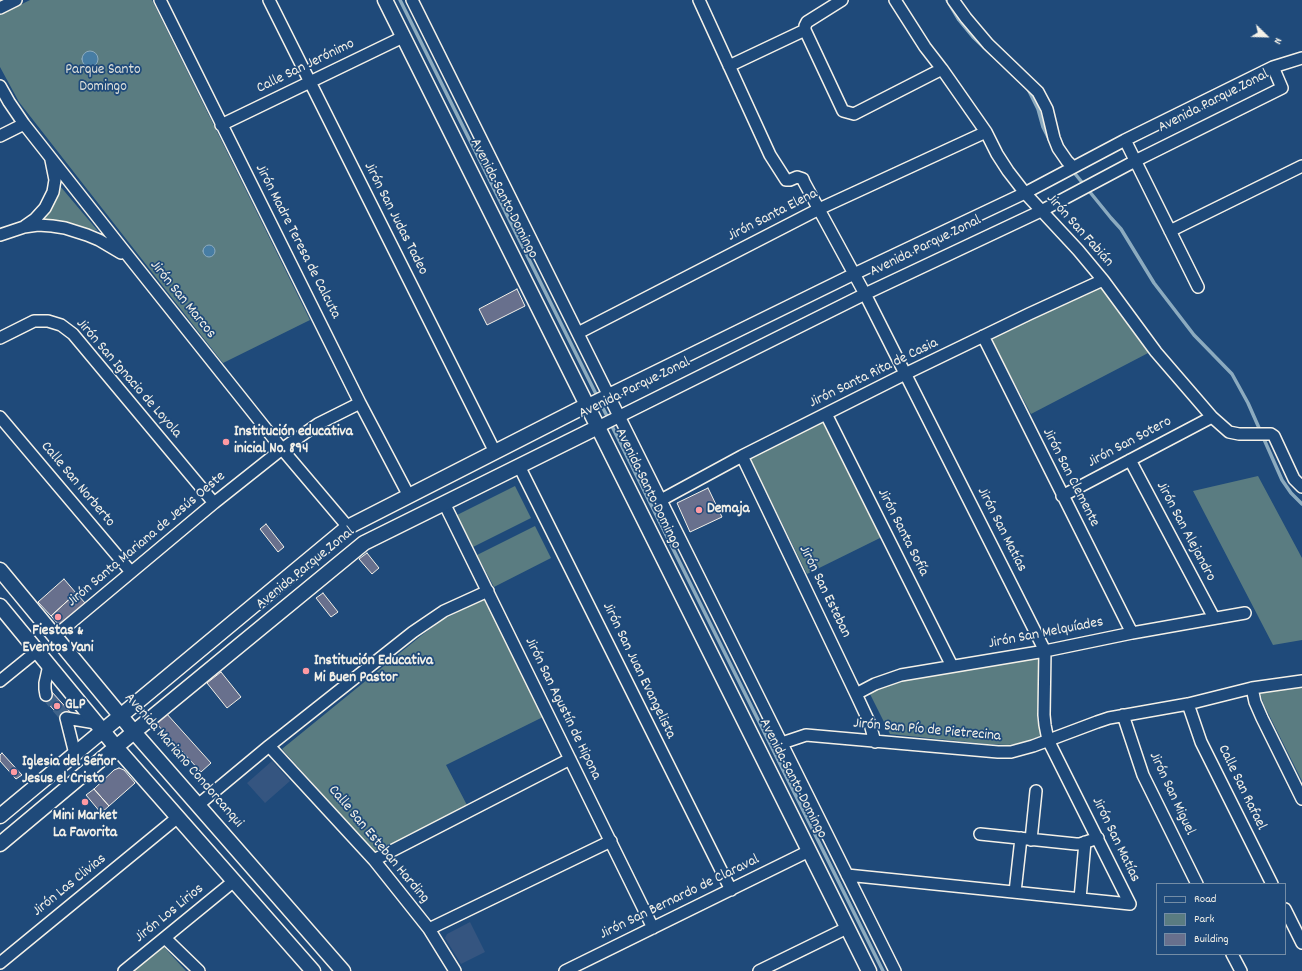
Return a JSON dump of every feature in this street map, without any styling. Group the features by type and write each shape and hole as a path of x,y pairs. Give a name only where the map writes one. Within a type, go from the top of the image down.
{"main road":[{"name":"Avenida Santo Domingo","path":"385,0 869,971"},
{"name":"Avenida Parque Zonal","path":"0,816 75,754 100,727 120,716 348,527 587,405"},
{"name":"Avenida Parque Zonal","path":"0,844 364,543 598,427"},
{"name":"Avenida Mariano Condorcanqui","path":"0,570 120,716 343,971"},
{"path":"0,606 116,747 314,971"},
{"path":"49,665 67,651"},
{"path":"143,697 156,714"}],"street":[{"path":"0,8 16,0"},
{"name":"Jirón Madre Teresa de Calcuta","path":"160,0 360,403 409,496"},
{"name":"Jirón San Judas Tadeo","path":"268,0 495,452"},
{"name":"Avenida Santo Domingo","path":"412,0 895,971"},
{"path":"699,0 729,66 805,30"},
{"path":"842,0 807,22 805,30 843,112 854,114 942,69"},
{"name":"Jirón San Fabián","path":"895,0 925,47 986,132 1001,160 1024,193 1078,250 1103,280 1156,352 1212,417 1229,432 1239,434 1272,434 1294,478 1302,487"},
{"path":"953,0 988,44 1038,92 1047,109 1058,148 1073,167"},
{"name":"Calle San Jerónimo","path":"222,125 403,37"},
{"path":"1273,67 1302,58"},
{"name":"Jirón San Matías","path":"729,66 770,155 780,172 786,180 797,177 802,179 865,294 1045,651 1044,715 1048,740 1130,904 1080,899"},
{"name":"Avenida Parque Zonal","path":"587,405 854,274 1024,193 1125,140 1273,67 1282,88 1040,210 865,294 598,427"},
{"name":"Jirón San Marcos","path":"0,86 24,124 50,158 282,449 348,527"},
{"path":"0,136 24,124"},
{"name":"Jirón Santa Elena","path":"578,333 819,209 986,132"},
{"path":"1125,140 1198,287"},
{"path":"24,227 35,219 45,208 53,192 55,180 50,158"},
{"path":"1170,231 1302,166"},
{"path":"0,235 24,227 38,225 52,226 75,231 99,240 129,257"},
{"name":"Jirón Santa Rita de Casia","path":"661,500 742,456 905,374 1103,280"},
{"name":"Jirón San Ignacio de Loyola","path":"0,338 34,321 62,325 73,334 214,503"},
{"name":"Jirón San Clemente","path":"983,336 1132,633"},
{"name":"Jirón Santa Mariana de Jesús Oeste","path":"55,636 214,503 282,449 318,424 360,403"},
{"name":"Jirón Santa Sofía","path":"826,414 952,666"},
{"name":"Calle San Norberto","path":"0,417 131,572"},
{"name":"Jirón San Sotero","path":"1062,496 1212,417"},
{"name":"Jirón San Esteban","path":"742,456 870,724 875,742"},
{"name":"Jirón San Alejandro","path":"1130,460 1214,618"},
{"name":"Jirón San Juan Evangelista","path":"519,466 731,890"},
{"name":"Jirón San Agustín de Hipona","path":"444,503 653,928"},
{"path":"198,805 269,746 430,620 444,611 488,591"},
{"name":"Jirón San Melquíades","path":"856,694 888,679 907,674 1045,651 1132,633 1245,613"},
{"path":"0,680 37,650"},
{"path":"46,695 45,683 49,665"},
{"name":"Jirón San Pío de Pietrecina","path":"782,743 806,735 875,742 1011,752 1022,750 1097,722 1123,715 1188,704 1252,688 1302,681"},
{"path":"1252,688 1255,702 1262,718 1302,799"},
{"name":"Calle San Rafael","path":"1188,704 1204,748 1272,883"},
{"name":"Jirón San Miguel","path":"1123,715 1143,775 1197,883"},
{"path":"75,754 66,718 100,727"},
{"name":"Calle San Esteban Harding","path":"269,746 374,860 429,929 456,971"},
{"path":"374,860 570,759"},
{"path":"1015,892 1036,791"},
{"name":"Jirón Las Clivias","path":"0,963 178,817"},
{"path":"980,834 1076,844 1098,838"},
{"path":"429,929 611,842"},
{"path":"847,875 1080,899 1085,842"},
{"name":"Jirón San Bernardo de Claraval","path":"565,971 809,851"},
{"name":"Jirón Los Lirios","path":"124,971 234,881"},
{"path":"1286,911 1302,943"},
{"path":"759,971 848,928"},
{"path":"165,938 199,971"},
{"path":"1233,955 1241,971"}],"shaded area":[{"path":"87,51 93,51 98,56 96,65 93,67 87,67 82,62 82,56"},
{"path":"207,245 211,245 215,251 211,257 207,257 203,253 203,249"},
{"path":"272,761 290,781 265,803 247,783"},
{"path":"470,922 485,952 461,964 445,938 447,934"}],"green space":[{"name":"Parque Santo Domingo","path":"30,0 152,0 310,320 223,363 19,102 0,67 0,15"},
{"path":"60,186 98,231 63,223 37,221 47,211"},
{"path":"1102,284 1152,351 1031,414 991,339"},
{"path":"825,421 882,537 807,574 750,458"},
{"path":"1258,476 1302,558 1302,640 1273,645 1193,491"},
{"path":"515,486 531,518 473,547 457,515"},
{"path":"535,526 551,558 494,587 477,555"},
{"path":"484,599 543,717 446,765 468,807 376,854 282,749 442,620"},
{"path":"1040,654 1040,678 1037,713 1041,736 1018,744 987,744 890,734 869,692 895,681"},
{"path":"1302,685 1302,781 1264,705 1260,693"},
{"path":"163,946 186,971 133,971"}],"building":[{"path":"517,289 525,306 487,325 479,309"},
{"name":"Demaja","path":"708,488 722,517 690,532 677,503"},
{"path":"266,524 284,547 278,552 260,529"},
{"path":"367,553 379,568 372,574 359,559"},
{"path":"64,579 76,593 51,616 38,602"},
{"path":"76,593 86,604 60,626 51,616"},
{"path":"323,593 338,612 331,617 316,598"},
{"path":"221,672 241,697 227,708 207,683"},
{"name":"GLP","path":"51,691 72,714 64,721 43,698"},
{"path":"166,713 211,763 201,772 155,722"},
{"path":"2,753 22,775 16,779 0,761 0,755"},
{"path":"119,768 124,770 135,783 109,806 94,789 114,770"},
{"path":"94,789 109,806 101,813 86,795"}],"waterway":[{"path":"400,0 883,971"},
{"path":"947,0 959,20 973,37 992,55"},
{"path":"1028,89 1038,109 1043,127 1052,145"},
{"path":"1072,170 1121,229 1154,283 1194,335 1232,374 1248,403 1282,480 1291,493 1302,504"}],"tunnel":[{"path":"46,695 66,718"}],"place":[{"name":"Institución educativa inicial No. 894","path":"226,442"},
{"name":"Demaja","path":"699,510"},
{"name":"Fiestas & Eventos Yani","path":"58,617"},
{"name":"Institución Educativa Mi Buen Pastor","path":"306,671"},
{"name":"GLP","path":"57,706"},
{"name":"Iglesia del Señor Jesus el Cristo","path":"14,772"},
{"name":"Mini Market La Favorita","path":"85,802"}]}
